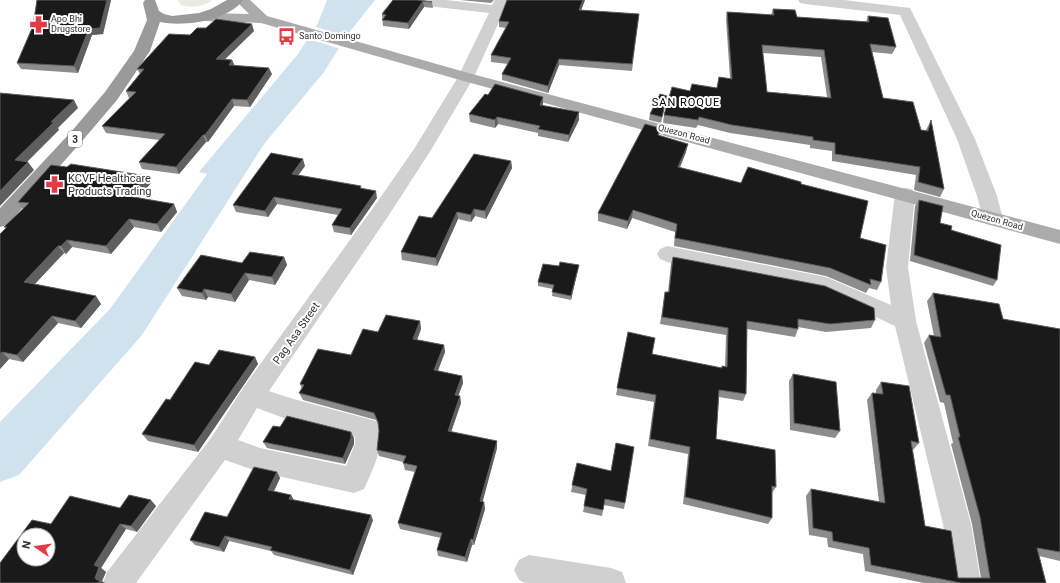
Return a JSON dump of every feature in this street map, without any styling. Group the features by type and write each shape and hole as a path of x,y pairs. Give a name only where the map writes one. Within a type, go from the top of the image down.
{"highway":[{"name":"3","path":"142,51 162,38 200,18 227,8 236,0"},
{"name":"3","path":"153,7 171,20 200,18"},
{"name":"3","path":"0,220 77,136 111,96 142,51 154,20 153,7"}],"main road":[{"name":"Quezon Road","path":"242,0 262,19"},
{"name":"Quezon Road","path":"200,18 262,19 466,77 905,194 1060,238"}],"street":[{"path":"410,0 499,5"},
{"path":"805,0 905,11 966,139 987,196 993,219"},
{"name":"Pag Asa Street","path":"118,583 220,446 252,395 380,213 422,150 466,77 499,5"},
{"path":"905,194 897,267 905,321 957,524 966,583"},
{"path":"667,254 826,285 905,321"},
{"path":"220,446 260,460 354,480 368,444 367,429 289,409 252,395"},
{"path":"530,570 611,583"}],"shaded area":[{"path":"178,0 212,0 205,4 193,7 181,5"}],"water":[{"path":"327,0 375,0 348,34 324,72 234,180 199,172 298,54 318,23"}],"pier":[{"path":"313,26 348,37 341,49 305,38"}],"building":[{"path":"37,0 107,0 100,28 89,29 74,66 17,63 33,26"},
{"path":"393,0 417,0 432,2 423,1 408,23 382,20 386,15 382,14"},
{"path":"507,0 583,0 579,10 639,14 632,64 559,59 548,86 502,74 511,58 491,55 509,22 499,21"},
{"path":"773,9 795,10 797,17 869,22 868,16 888,18 896,47 870,44 883,98 913,102 921,130 928,131 931,120 944,189 918,182 920,167 835,154 835,143 813,140 813,137 732,125 699,117 698,120 664,115 672,87 690,91 692,84 717,88 719,77 732,79 727,12 774,15","holes":["762,45 824,50 831,98 767,92"]},
{"path":"216,19 252,24 216,59 232,60 229,65 269,68 247,100 232,99 205,135 203,135 176,167 139,162 165,134 102,126 136,92 126,91 144,69 137,69 169,34 190,35 197,28 206,28"},
{"path":"495,84 543,97 540,105 579,112 569,135 538,129 540,126 497,117 495,120 469,114 485,94 488,95"},
{"path":"0,93 74,100 15,160 28,162 0,191"},
{"path":"660,94 667,96 662,117 650,114"},
{"path":"645,124 660,128 658,135 688,144 678,167 741,183 748,167 801,182 801,184 868,201 860,238 886,245 881,282 870,279 871,285 830,268 675,238 677,224 633,210 628,221 598,213"},
{"path":"271,153 303,159 292,174 361,186 360,188 376,191 350,228 332,225 342,209 274,197 265,211 233,205"},
{"path":"474,154 511,161 485,211 474,209 471,215 457,212 436,258 401,252 419,216 432,218"},
{"path":"71,164 147,176 128,196 174,204 157,224 129,219 106,246 67,240 61,246 58,246 24,282 96,296 75,321 52,316 17,355 2,352 0,354 0,234 7,227 4,227 29,203 18,202 51,165 67,167"},
{"path":"919,200 943,206 940,223 952,226 951,230 1001,245 997,280 914,255"},
{"path":"250,252 284,257 272,277 245,273 231,294 204,289 202,293 177,288 201,255 242,263"},
{"path":"673,257 825,286 874,308 875,320 830,324 798,319 798,329 747,321 746,394 719,390 716,439 775,450 776,487 772,486 772,518 685,497 690,447 650,439 656,395 617,388 628,332 655,338 652,354 722,368 722,366 727,367 728,328 662,317 665,292 669,292"},
{"path":"560,262 579,265 571,296 552,292 554,285 538,282 543,264 559,266"},
{"path":"933,293 999,304 1003,319 1060,329 1060,552 1037,548 1046,583 961,583 871,565 869,548 833,541 832,532 813,528 811,489 885,503 872,393 883,394 881,382 909,386 919,443 911,441 925,526 951,531 958,578 990,578 980,517 958,437 960,437 950,395 946,395 929,335 941,337"},
{"path":"386,315 420,321 413,339 444,345 434,370 462,376 455,395 460,396 448,431 497,441 480,501 484,502 473,540 471,539 465,557 437,550 442,533 398,523 417,466 403,463 406,456 377,450 379,431 378,422 374,413 299,393 304,385 300,384 318,349 351,355 363,329 378,332"},
{"path":"219,350 255,357 194,445 142,434 166,399 170,400 195,362 209,365"},
{"path":"793,374 836,382 840,431 794,423"},
{"path":"287,416 351,432 351,438 343,458 263,442 273,426 280,427"},
{"path":"616,443 634,447 625,503 605,499 603,510 584,506 587,489 572,485 577,463 611,471"},
{"path":"254,467 277,472 268,490 291,495 289,499 371,515 350,570 270,550 272,547 225,536 219,547 190,540 205,512 227,517"},
{"path":"129,495 151,500 131,526 120,524 94,565 99,567 95,578 100,580 98,583 0,583 0,563 16,542 16,567 56,567 56,527 27,527 32,520 51,524 70,496 120,508"}],"waterway":[{"path":"0,458 126,322 258,127"}],"place":[{"name":"Apo Bhi Drugstore","path":"38,24"},
{"name":"Santo Domingo","path":"286,36"},
{"name":"KCVF Healthcare Products Trading","path":"55,184"}],"district":[{"name":"SAN ROQUE","path":"686,102"}]}
